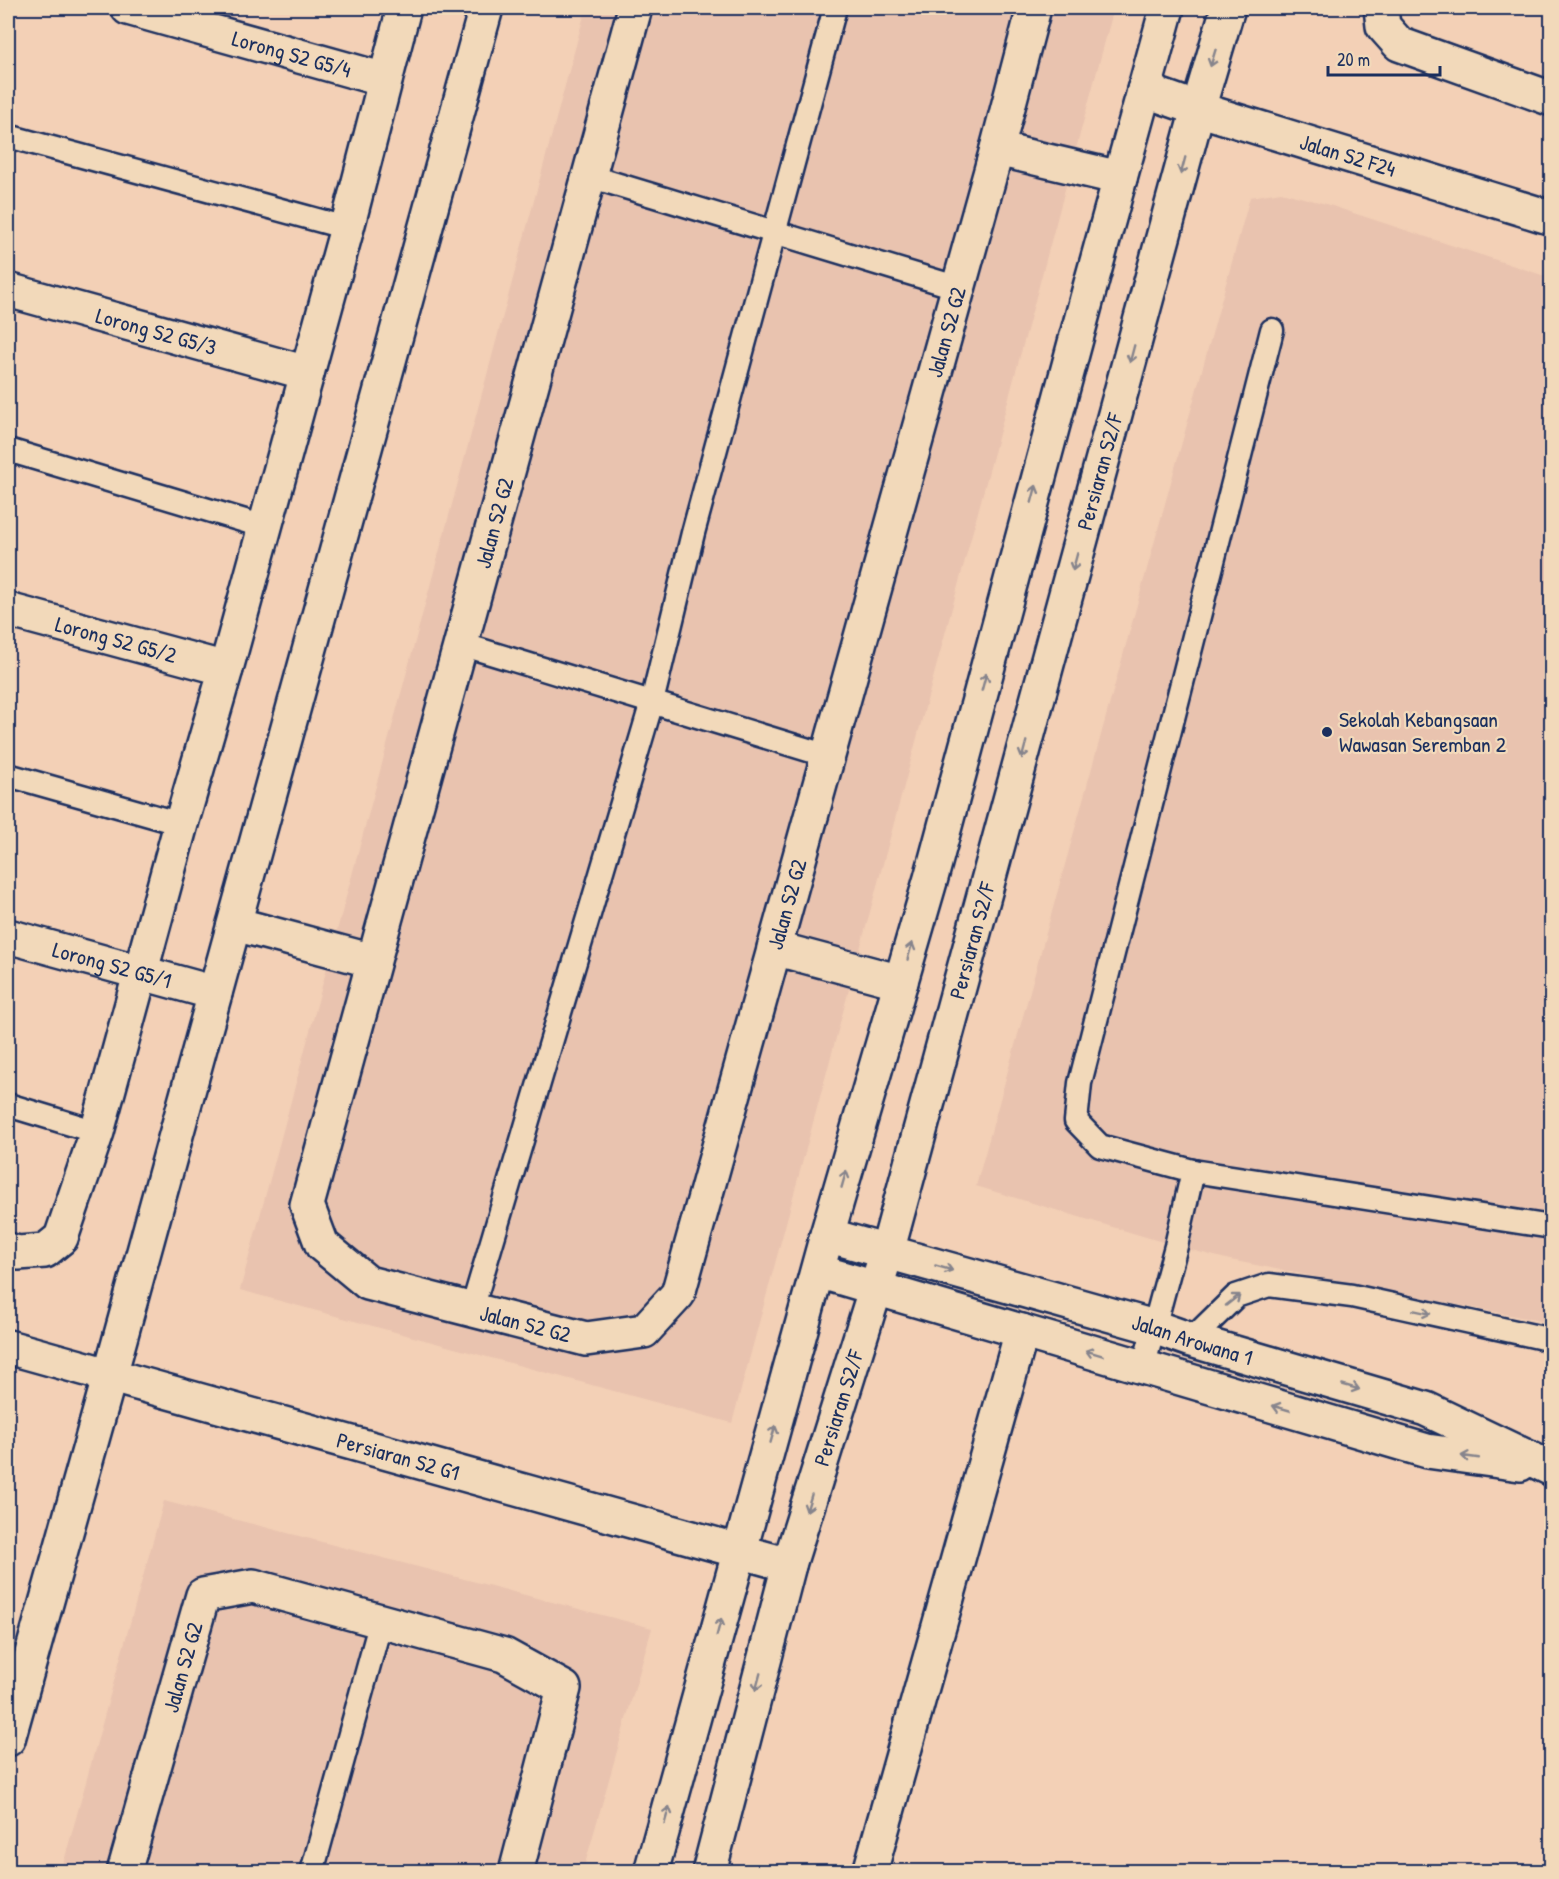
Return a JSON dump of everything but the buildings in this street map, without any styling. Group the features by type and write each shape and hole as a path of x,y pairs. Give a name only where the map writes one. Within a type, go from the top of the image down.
{"street":[{"name":"Lorong S2 G5/4","path":"128,8 384,80"},
{"path":"13,1252 45,1251 61,1238 97,1132 347,228 404,8"},
{"path":"8,1738 111,1375 486,8"},
{"name":"Jalan S2 G2","path":"635,8 307,1204 322,1245 368,1283 586,1339 644,1331 678,1294 998,149 1034,8"},
{"path":"651,1872 827,1235 931,878 1167,8"},
{"name":"Persiaran S2/F","path":"709,1872 789,1565 887,1252 1198,109 1228,8"},
{"path":"1382,8 1383,26 1399,44 1551,99"},
{"name":"Jalan S2 F24","path":"1144,90 1198,109 1551,218"},
{"path":"998,149 1120,178"},
{"name":"Lorong S2 G5/3","path":"8,290 307,373"},
{"name":"Lorong S2 G5/2","path":"8,610 226,669"},
{"path":"235,924 374,961"},
{"name":"Lorong S2 G5/1","path":"8,936 215,993"},
{"path":"774,948 902,982"},
{"name":"Jalan Arowana 1","path":"827,1235 1154,1327 1191,1341 1426,1409 1550,1468"},
{"name":"Jalan Arowana 1","path":"818,1271 1427,1451 1550,1468"},
{"path":"870,1872 1022,1331"},
{"name":"Persiaran S2 G1","path":"8,1347 789,1565"},
{"name":"Jalan S2 G2","path":"124,1872 203,1596 253,1586 504,1655 564,1688 516,1872"}],"lane":[{"path":"472,1309 652,702 693,534 835,8"},
{"path":"8,136 347,228"},
{"path":"589,176 959,288"},
{"path":"1272,330 1083,1071 1076,1121 1100,1146 1193,1171 1551,1227"},
{"path":"8,450 265,527"},
{"path":"461,644 828,756"},
{"path":"8,774 181,824"},
{"path":"8,1105 97,1132"},
{"path":"1143,1368 1176,1246 1193,1171"},
{"path":"1191,1341 1236,1296 1269,1285 1352,1296 1551,1340"},
{"path":"312,1872 381,1621"}],"shaded area":[{"path":"586,8 1114,8 732,1423 240,1290"},
{"name":"Sekolah Kebangsaan Wawasan Seremban 2","path":"1281,192 1326,204 1551,278 1551,1323 1230,1260 976,1186 1250,197"},
{"path":"164,1501 652,1628 583,1871 61,1872"}],"place":[{"name":"Sekolah Kebangsaan Wawasan Seremban 2","path":"1327,732"}]}
